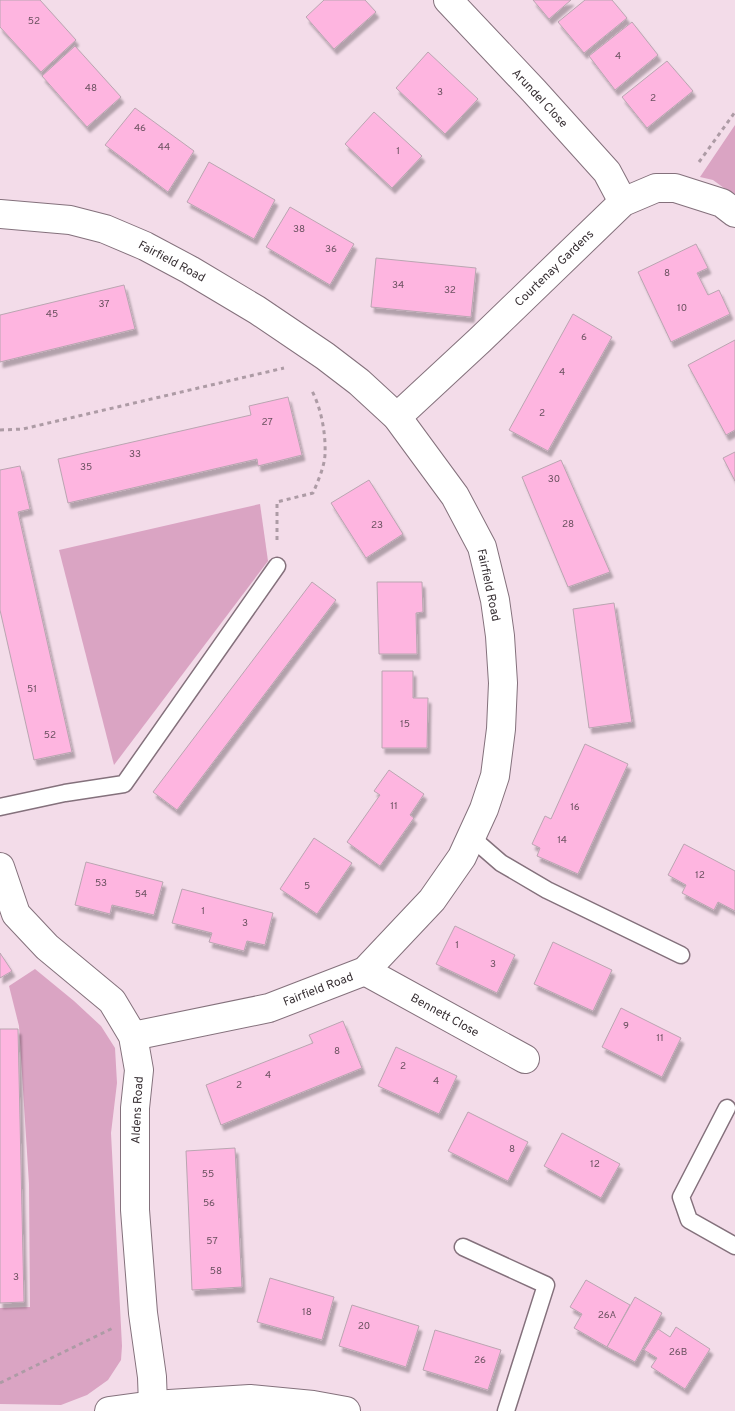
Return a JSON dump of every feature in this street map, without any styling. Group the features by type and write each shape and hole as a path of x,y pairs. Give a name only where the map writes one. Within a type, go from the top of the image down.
{"street":[{"name":"Arundel Close","path":"448,0 607,172 623,202"},
{"name":"Courtenay Gardens","path":"397,417 623,202 656,188 676,188 722,203 735,213"},
{"name":"Fairfield Road","path":"0,214 70,220 105,229 145,246 258,310 359,382 397,417 454,496 482,547 495,600 502,684 501,729 495,776 484,809 462,857 432,900 365,971 269,1008 133,1036"},
{"name":"Aldens Road","path":"0,867 16,914 47,947 112,1002 133,1036 139,1070 135,1108 135,1210 143,1313 152,1377 152,1404"},
{"name":"Bennett Close","path":"365,971 525,1059"},
{"path":"110,1411 152,1404 250,1399 313,1405 346,1411"}],"lane":[{"path":"0,807 65,793 124,784 277,566"},
{"path":"471,837 502,863 547,890 681,955"},
{"path":"727,1108 681,1197 689,1220 735,1246"},
{"path":"463,1247 546,1285 506,1411"}],"path":[{"path":"686,190 695,167 735,112"},
{"path":"0,430 23,429 298,365 325,356"},
{"path":"277,566 277,502 313,493 320,476 325,454 317,401 309,384"},
{"path":"0,1383 143,1313"}],"shaded area":[{"path":"735,125 735,196 713,180 700,177"},
{"path":"260,504 268,561 114,765 59,550"},
{"path":"35,969 101,1026 115,1048 117,1083 111,1133 122,1346 121,1360 108,1380 87,1395 61,1405 0,1404 0,1308 30,1307 29,1184 19,1026 9,986"}],"building":[{"path":"0,0 40,0 76,40 41,72 0,27"},
{"path":"324,0 365,0 376,12 334,49 306,17"},
{"path":"533,0 571,0 549,19"},
{"path":"585,0 612,0 627,18 584,53 558,22"},
{"path":"632,22 658,55 615,90 589,56"},
{"path":"75,46 121,97 87,127 42,76"},
{"path":"428,52 478,99 445,134 396,88"},
{"path":"667,61 693,91 647,128 622,97"},
{"path":"135,108 194,151 168,192 105,145"},
{"path":"374,112 422,156 392,188 345,144"},
{"path":"209,162 275,200 254,239 187,202"},
{"path":"290,207 354,244 330,285 266,247"},
{"path":"696,244 708,268 697,273 708,295 719,290 730,314 671,342 638,272"},
{"path":"376,258 476,268 471,317 371,307"},
{"path":"124,285 135,329 0,362 0,315"},
{"path":"573,314 612,337 548,451 509,430"},
{"path":"735,340 735,430 726,435 688,365"},
{"path":"288,397 302,455 258,466 257,459 68,503 58,459 251,415 249,406"},
{"path":"735,452 735,481 723,458"},
{"path":"561,460 610,572 568,587 522,477"},
{"path":"20,466 30,509 18,512 72,752 34,760 0,610 0,470"},
{"path":"369,480 403,534 366,558 331,503"},
{"path":"312,582 336,600 177,810 153,792"},
{"path":"377,582 422,582 423,612 416,613 417,654 379,654"},
{"path":"614,603 632,722 589,728 573,609"},
{"path":"382,671 413,671 413,698 428,698 427,748 382,748"},
{"path":"585,744 628,764 578,874 537,856 540,848 532,844 545,816 551,819"},
{"path":"389,770 424,794 410,815 414,818 380,866 347,842 380,795 374,791"},
{"path":"314,838 352,863 317,914 280,889"},
{"path":"684,844 735,871 735,911 718,902 714,910 682,893 686,885 668,875"},
{"path":"86,862 163,882 154,915 112,905 110,914 75,905"},
{"path":"182,889 273,913 265,945 247,941 244,951 209,942 212,933 172,923"},
{"path":"455,926 515,955 497,993 436,964"},
{"path":"553,942 612,970 593,1011 534,984"},
{"path":"0,953 12,971 0,978"},
{"path":"621,1008 681,1038 662,1077 602,1047"},
{"path":"343,1021 362,1068 221,1125 206,1085 313,1043 309,1035"},
{"path":"0,1029 18,1029 24,1302 0,1303"},
{"path":"396,1047 457,1076 439,1114 378,1086"},
{"path":"468,1112 528,1142 508,1181 448,1151"},
{"path":"562,1133 620,1164 601,1198 544,1166"},
{"path":"235,1148 242,1287 192,1290 186,1151"},
{"path":"270,1278 334,1297 322,1340 257,1322"},
{"path":"586,1280 630,1305 607,1347 574,1328 582,1314 570,1307"},
{"path":"635,1297 662,1313 635,1362 607,1347"},
{"path":"352,1305 419,1326 406,1367 339,1346"},
{"path":"676,1327 710,1349 685,1389 651,1367 657,1358 644,1350 658,1329 670,1337"},
{"path":"435,1330 501,1350 488,1390 423,1370"}]}
